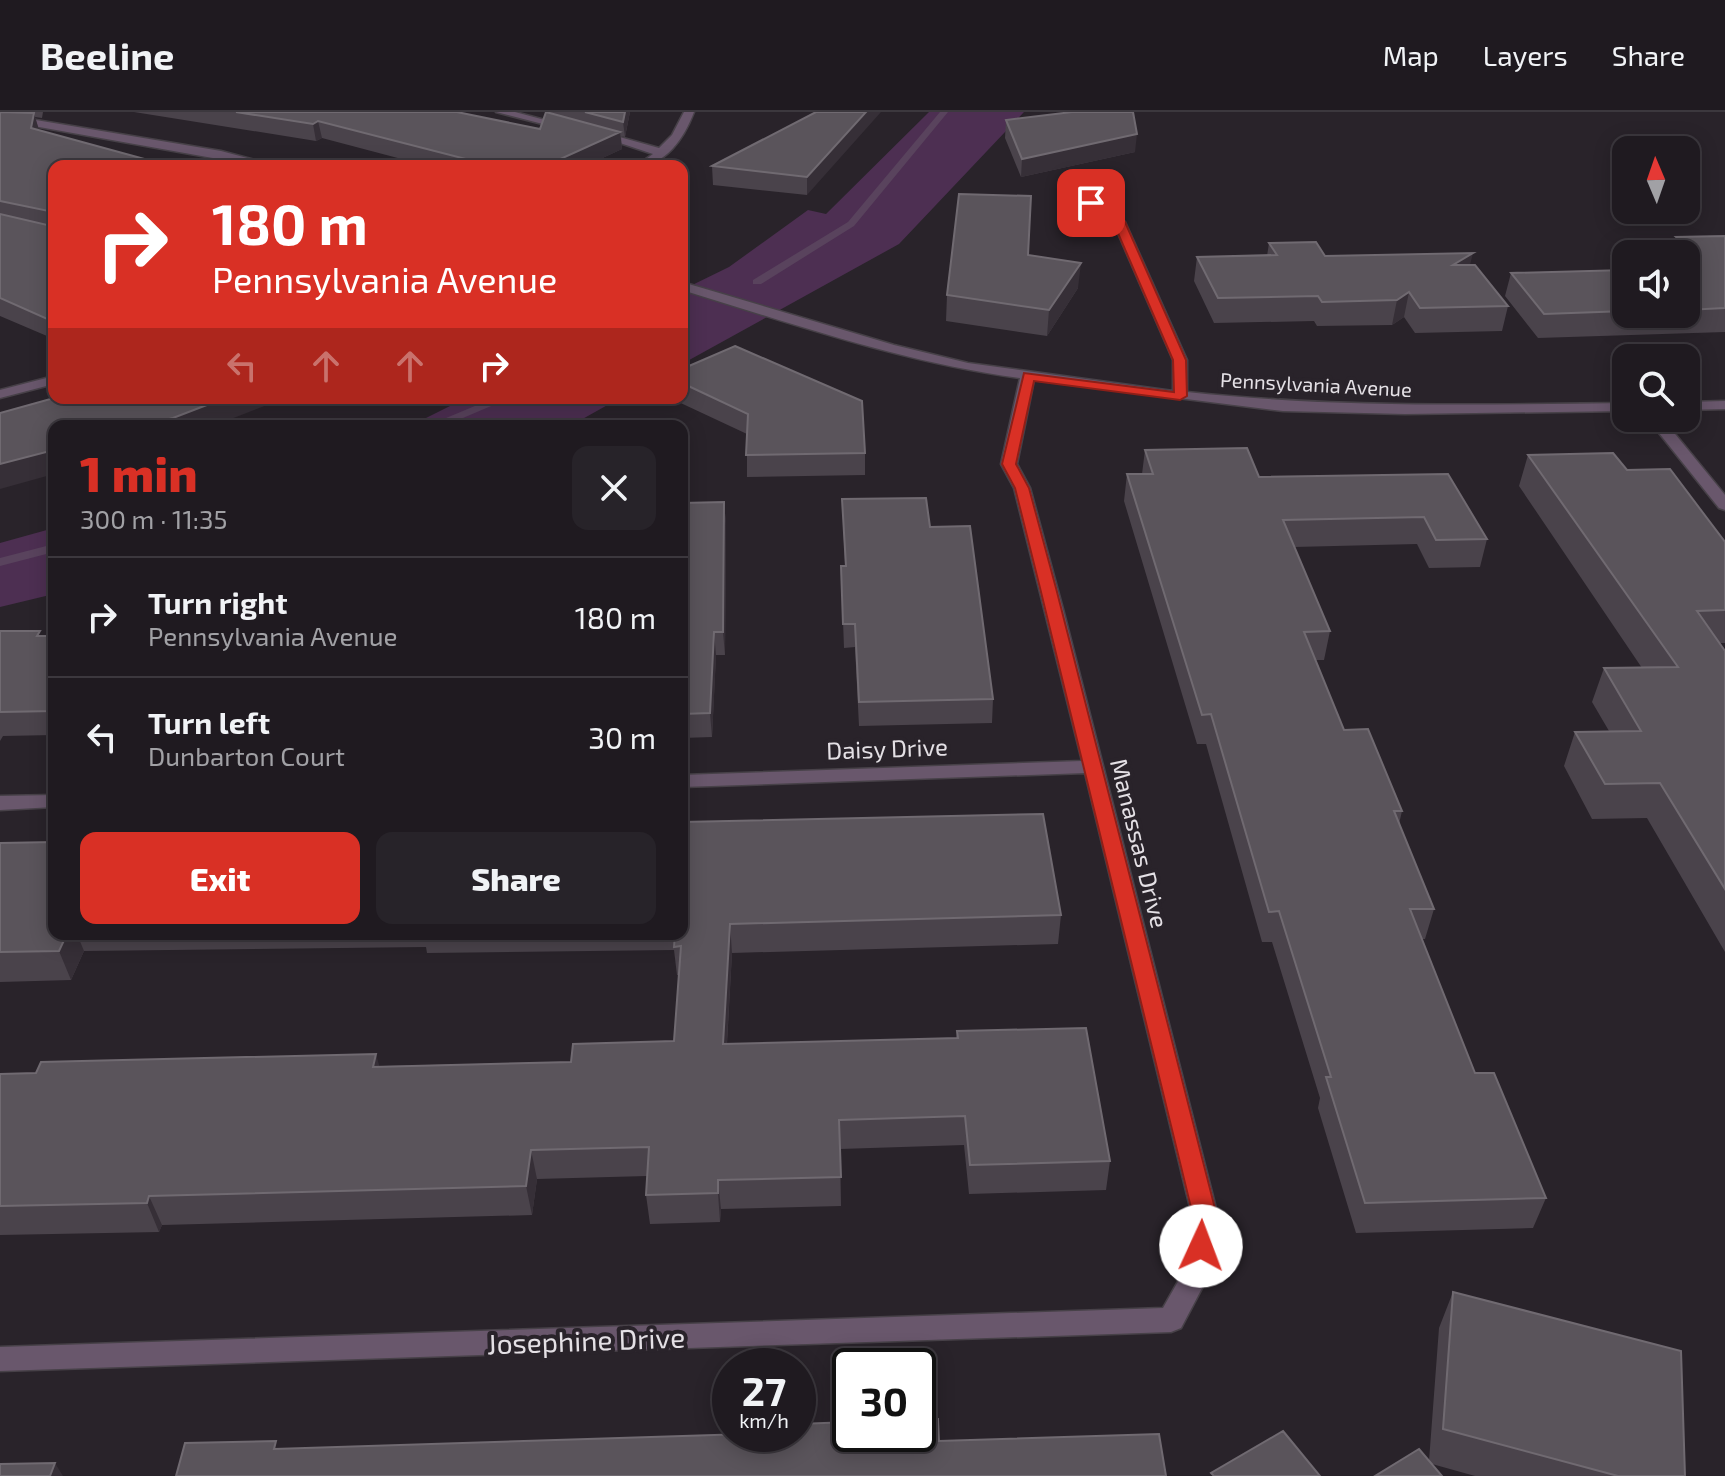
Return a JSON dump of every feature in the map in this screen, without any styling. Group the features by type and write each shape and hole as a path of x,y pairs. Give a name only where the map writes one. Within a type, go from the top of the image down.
{"street":[{"path":"501,112 663,153"},
{"path":"652,160 682,134 689,112"},
{"path":"0,117 242,160"},
{"path":"1091,203 1119,222 1180,360 1180,396"},
{"name":"Pennsylvania Avenue","path":"688,288 890,348 1028,376 1180,396 1283,407 1612,407"},
{"name":"Manassas Drive","path":"1028,376 1009,464 1022,488 1206,1220 1197,1273 1171,1320"},
{"path":"0,394 48,382"},
{"path":"1700,406 1725,405"},
{"path":"1665,432 1725,505"},
{"name":"Daisy Drive","path":"688,781 1094,767"},
{"path":"0,803 48,801"},
{"name":"Josephine Drive","path":"0,1359 1171,1320"}],"shaded area":[{"path":"929,112 1024,112 899,244 688,361 688,287 729,267 808,210 826,214"},
{"path":"454,404 609,404 581,420 422,420"},
{"path":"48,530 48,595 0,607 0,543"}],"building":[{"path":"0,112 34,113 31,128 148,160 48,160 48,211 0,201"},
{"path":"236,112 457,112 540,129 546,112 620,132 558,160 470,160 318,121 313,124"},
{"path":"585,112 625,112 623,122"},
{"path":"816,112 866,112 807,177 712,166"},
{"path":"1072,112 1133,112 1137,134 1022,159 1006,120"},
{"path":"959,194 1031,196 1028,255 1081,263 1049,310 947,295"},
{"path":"0,214 47,225 48,319 0,298"},
{"path":"1725,236 1725,308 1700,309 1700,240 1679,240 1676,237"},
{"path":"1316,242 1325,256 1473,253 1453,265 1475,265 1508,306 1420,308 1409,292 1397,300 1322,302 1318,296 1218,298 1197,257 1277,255 1269,243"},
{"path":"1612,270 1612,312 1544,314 1511,273"},
{"path":"735,346 862,401 865,453 746,455 748,414 688,386 688,366"},
{"path":"48,400 48,404 209,404 165,420 48,420 48,452 0,464 0,413"},
{"path":"1247,448 1259,477 1448,474 1487,539 1436,540 1424,517 1283,520 1330,631 1304,632 1344,730 1368,729 1402,811 1394,811 1434,909 1410,909 1475,1073 1494,1073 1546,1198 1365,1203 1326,1077 1331,1077 1279,911 1269,912 1211,714 1202,715 1127,474 1153,474 1145,450"},
{"path":"1613,453 1627,470 1670,469 1725,542 1725,610 1697,611 1725,651 1725,889 1660,783 1605,784 1575,732 1641,731 1604,668 1678,667 1528,455"},
{"path":"926,498 930,527 970,526 993,699 859,702 855,624 843,624 841,566 846,566 842,499"},
{"path":"724,502 723,632 714,632 710,713 688,714 688,503"},
{"path":"0,631 40,631 37,636 48,636 48,711 0,712"},
{"path":"1043,814 1061,915 730,924 723,1044 958,1038 957,1031 1086,1028 1110,1161 970,1165 965,1116 839,1120 841,1177 718,1180 718,1193 646,1195 649,1147 531,1150 526,1186 149,1196 147,1203 0,1206 0,1074 36,1073 41,1062 376,1054 373,1067 571,1062 573,1044 674,1041 681,946 674,947 675,940 688,940 688,822"},
{"path":"48,842 48,940 64,940 59,951 0,952 0,843"},
{"path":"1453,1292 1681,1351 1685,1476 1618,1476 1443,1429"},
{"path":"936,1419 939,1441 1159,1434 1166,1476 176,1476 185,1443 276,1441 274,1449 712,1435 712,1452 816,1452 816,1423 832,1423 832,1452 936,1452"},
{"path":"1283,1431 1320,1476 1214,1476 1211,1473"},
{"path":"1419,1449 1442,1476 1375,1476"},
{"path":"55,1463 50,1476 0,1476 0,1464"}],"waterway":[{"path":"757,282 851,224 944,112"},
{"path":"448,420 489,404"},
{"path":"0,562 48,550"}],"route":[{"path":"1091,203 1119,222 1180,360 1180,396 1028,376 1009,464 1022,488 1206,1220 1201,1246"}]}
